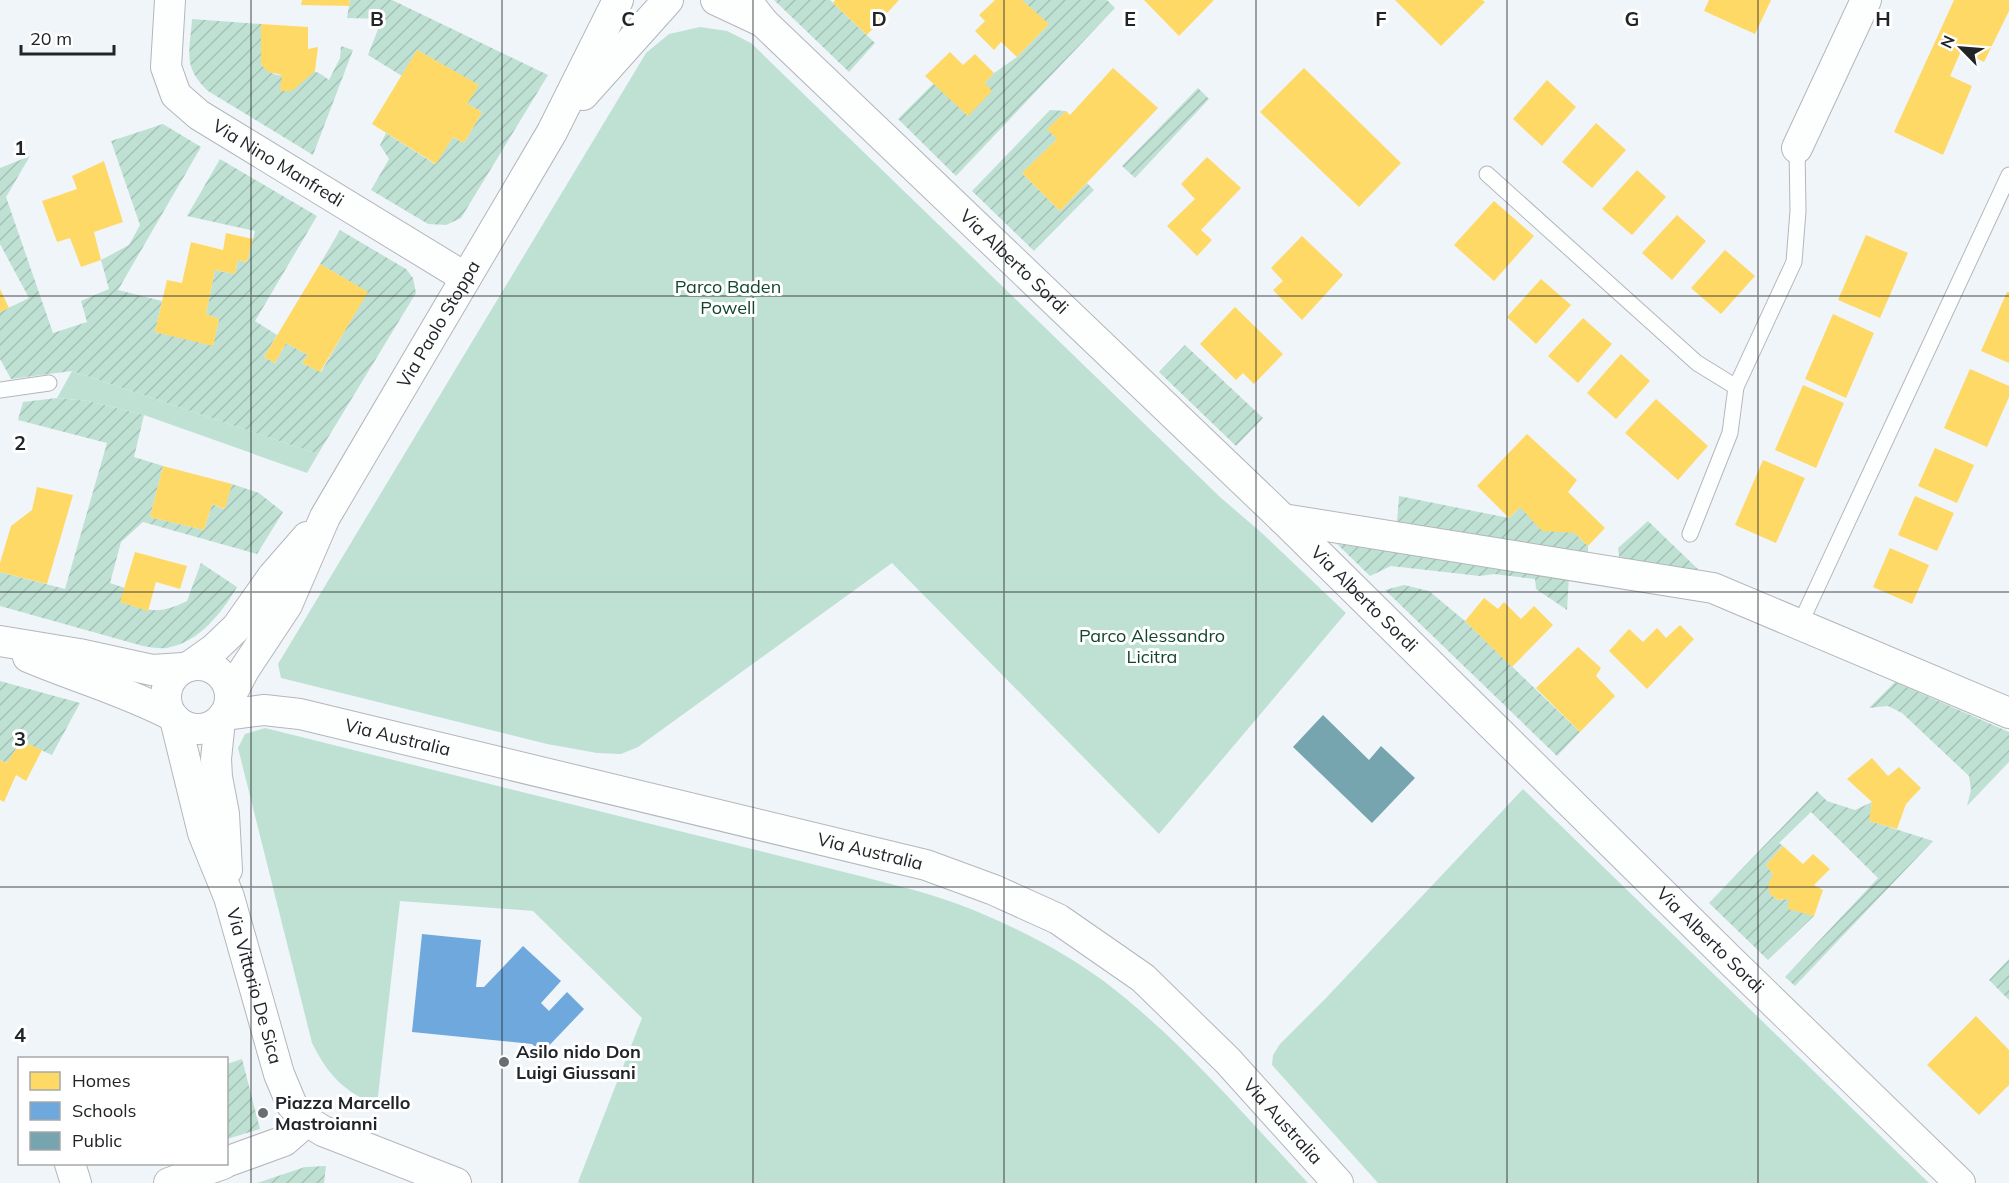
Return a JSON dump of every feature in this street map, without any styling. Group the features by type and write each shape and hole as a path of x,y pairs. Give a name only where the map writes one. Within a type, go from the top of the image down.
{"street":[{"name":"Via Nino Manfredi","path":"170,0 166,67 176,95 199,115 466,278"},
{"name":"Via Paolo Stoppa","path":"325,517 552,132 618,0"},
{"name":"Via Paolo Stoppa","path":"552,132 668,0"},
{"name":"Via Alberto Sordi","path":"716,0 754,11 1283,519 1960,1183"},
{"path":"1797,148 1866,0"},
{"path":"229,897 203,833 173,717 167,705 168,684 186,667 214,649 237,627 273,576 325,517"},
{"path":"0,643 69,674 152,705 185,726 197,729 210,726 287,605 325,517"},
{"path":"1283,519 1713,588 2009,713"},
{"path":"0,643 79,654 153,670 202,664 214,669 227,699 216,759 224,814 229,897"},
{"name":"Via Australia","path":"227,699 264,710 300,714 926,864 994,890 1058,919 1143,978 1227,1061 1338,1183"},
{"name":"Via Vittorio De Sica","path":"229,897 279,1074 292,1105 307,1121 323,1131 456,1183"},
{"path":"228,1162 284,1141 307,1121"},
{"path":"70,1165 76,1183"},
{"path":"169,1183 219,1165"}],"lane":[{"path":"1690,534 1731,433 1736,387 1794,262 1798,212 1797,148"},
{"path":"1487,174 1697,363 1736,387"},
{"path":"1800,624 2009,176"},
{"path":"0,390 49,383"}],"green space":[{"path":"350,0 392,0 548,75 461,218 446,225 428,224 371,190 389,159 380,145 386,133 435,164 453,137 464,143 482,112 467,104 478,85 417,50 402,76 368,55 382,19 347,18"},
{"path":"774,0 830,0 875,43 849,72"},
{"path":"1022,0 1107,0 1115,8 956,176 898,119 934,83 968,116 985,83 994,73 1017,57 1048,25"},
{"path":"192,19 261,24 261,64 275,75 309,71 318,73 329,80 340,58 341,46 353,50 313,155 208,91 194,74 191,66 189,50"},
{"path":"700,27 727,31 751,43 1220,497 1263,534 1346,613 1159,834 892,563 638,747 621,754 597,753 547,744 281,678 278,664 646,53 669,34"},
{"path":"1198,88 1209,99 1135,178 1122,166"},
{"path":"1050,110 1066,111 1048,129 1057,139 1023,174 1060,211 1087,183 1094,190 1034,251 972,191"},
{"path":"163,124 201,147 118,290 162,301 155,332 213,345 219,319 206,314 215,270 235,274 238,260 247,262 255,231 187,216 220,159 317,216 255,321 277,335 264,357 275,363 286,343 308,355 302,363 321,372 367,292 320,264 340,230 406,269 413,278 416,293 318,454 72,371 11,379 0,359 0,312 29,298 0,244 0,168 30,156 6,197 53,333 87,322 81,301 109,289 101,260 129,245 140,225 111,141"},
{"path":"1185,345 1263,418 1236,446 1159,372"},
{"path":"72,371 318,454 307,473 144,415 88,401 57,398"},
{"path":"57,398 88,401 144,415 134,457 163,466 150,517 204,530 212,504 224,509 232,484 259,493 283,512 257,554 143,522 121,542 110,583 125,588 121,602 139,608 161,610 187,601 201,563 237,587 216,617 189,640 167,648 143,646 0,606 0,572 65,589 107,443 18,420 23,402"},
{"path":"1399,496 1509,518 1520,507 1575,533 1588,546 1588,558 1520,549 1397,522"},
{"path":"1648,521 1703,574 1620,563 1618,548"},
{"path":"1337,544 1569,576 1567,610 1536,589 1535,579 1494,574 1480,576 1391,566 1370,576"},
{"path":"1404,585 1429,591 1465,621 1580,732 1557,756 1385,590"},
{"path":"0,681 80,703 52,755 21,741 7,763 0,760"},
{"path":"1895,682 2009,732 2009,762 1967,806 1971,790 1969,776 1902,713 1888,706 1869,708"},
{"path":"265,728 901,887 953,902 999,921 1066,956 1133,1004 1211,1078 1308,1183 580,1183 578,1182 642,1018 533,911 400,901 377,1105 365,1100 338,1081 324,1064 312,1043 238,748 245,734"},
{"path":"1523,789 1929,1183 1378,1183 1272,1065 1273,1055 1280,1044"},
{"path":"1817,791 1827,801 1855,810 1872,802 1870,821 1933,841 1795,986 1785,977 1878,878 1811,812 1779,843 1783,846 1766,865 1773,874 1770,894 1778,900 1789,899 1814,916 1768,960 1709,903"},
{"path":"2009,959 2009,1000 1989,980"},
{"path":"242,1059 260,1129 228,1139 228,1064"},
{"path":"326,1166 324,1183 257,1183 305,1167"}],"building: Homes":[{"path":"302,0 350,0 349,6 301,5"},
{"path":"835,0 899,0 867,35 833,3"},
{"path":"995,0 1022,0 1049,24 1017,57 1001,42 994,50 975,31 985,21 979,15"},
{"path":"1144,0 1214,0 1179,36"},
{"path":"1395,0 1482,0 1485,2 1441,46"},
{"path":"1709,0 1771,0 1755,34 1704,11"},
{"path":"1954,0 2009,0 2009,11 1984,62 1961,51 1950,76 1972,86 1943,155 1894,132"},
{"path":"261,24 308,27 308,49 318,47 315,71 292,91 280,91 282,75 268,72 261,64"},
{"path":"417,50 479,85 467,104 482,112 464,143 453,137 436,164 372,124"},
{"path":"950,52 963,65 975,54 994,73 985,83 992,91 968,116 925,76"},
{"path":"1113,68 1158,108 1060,211 1022,173 1057,139 1047,129 1066,111 1070,115"},
{"path":"1304,68 1401,163 1359,207 1260,112"},
{"path":"1547,80 1576,107 1542,146 1513,119"},
{"path":"1596,123 1626,150 1592,188 1562,162"},
{"path":"1207,157 1241,188 1201,230 1212,240 1197,256 1167,226 1195,199 1181,184"},
{"path":"104,161 123,222 94,232 101,260 81,267 70,238 57,242 42,201 77,189 72,176"},
{"path":"1637,170 1666,197 1632,235 1602,209"},
{"path":"1494,201 1534,236 1494,281 1454,245"},
{"path":"1677,215 1706,241 1672,280 1642,253"},
{"path":"226,233 253,239 247,262 238,260 235,274 215,270 206,314 219,319 213,346 155,332 167,280 182,283 191,242 223,250"},
{"path":"1866,235 1908,253 1880,318 1838,300"},
{"path":"1302,236 1343,275 1302,320 1273,290 1283,281 1271,268"},
{"path":"1725,250 1755,276 1721,314 1691,288"},
{"path":"320,264 368,292 320,372 302,363 308,355 286,343 275,363 264,357"},
{"path":"1541,279 1571,305 1536,344 1507,317"},
{"path":"0,289 9,308 0,312"},
{"path":"2007,292 2009,292 2009,363 1981,351"},
{"path":"1235,307 1283,354 1254,384 1243,373 1236,380 1200,344"},
{"path":"1833,314 1874,333 1846,398 1805,379"},
{"path":"1583,318 1612,344 1578,383 1548,356"},
{"path":"1621,354 1650,381 1616,419 1587,393"},
{"path":"1970,369 2009,386 2009,397 1987,447 1944,428"},
{"path":"1803,385 1844,403 1816,468 1775,450"},
{"path":"1656,399 1708,446 1678,480 1625,433"},
{"path":"1527,434 1577,480 1568,492 1605,528 1588,546 1575,533 1542,531 1520,507 1509,518 1477,486"},
{"path":"1935,448 1974,465 1957,503 1918,486"},
{"path":"1763,460 1805,478 1776,543 1735,525"},
{"path":"163,466 232,484 225,509 212,504 204,530 150,517"},
{"path":"37,487 73,495 47,584 0,572 0,563 11,526 32,510"},
{"path":"1915,496 1954,513 1937,551 1898,535"},
{"path":"1890,548 1929,565 1912,604 1873,587"},
{"path":"135,552 187,566 180,589 156,582 148,611 120,602"},
{"path":"1484,598 1498,609 1504,602 1521,619 1534,606 1553,625 1512,667 1465,621"},
{"path":"1680,625 1694,639 1647,689 1609,651 1629,629 1643,642 1657,628 1666,638"},
{"path":"1578,647 1601,668 1596,676 1615,696 1580,732 1536,688"},
{"path":"21,741 42,750 26,781 16,775 4,802 0,800 0,760 7,763"},
{"path":"1872,758 1888,776 1899,767 1921,788 1906,804 1897,829 1869,821 1872,802 1847,779"},
{"path":"1783,846 1803,864 1813,854 1830,869 1814,885 1823,890 1814,916 1788,909 1789,899 1778,900 1770,894 1768,885 1773,874 1766,865"},
{"path":"1976,1016 2009,1050 2009,1085 1979,1115 1927,1065"}],"building: Schools":[{"path":"422,934 481,940 476,987 484,987 523,946 561,981 541,1003 549,1011 567,992 584,1009 542,1053 532,1044 412,1032"}],"building: Public":[{"path":"1323,715 1369,760 1381,746 1415,778 1372,823 1293,747"}],"place":[{"name":"Asilo nido Don Luigi Giussani","path":"504,1062"},
{"name":"Piazza Marcello Mastroianni","path":"263,1113"}],"park label":[{"name":"Parco Baden Powell","path":"728,297"},
{"name":"Parco Alessandro Licitra","path":"1152,646"}]}
